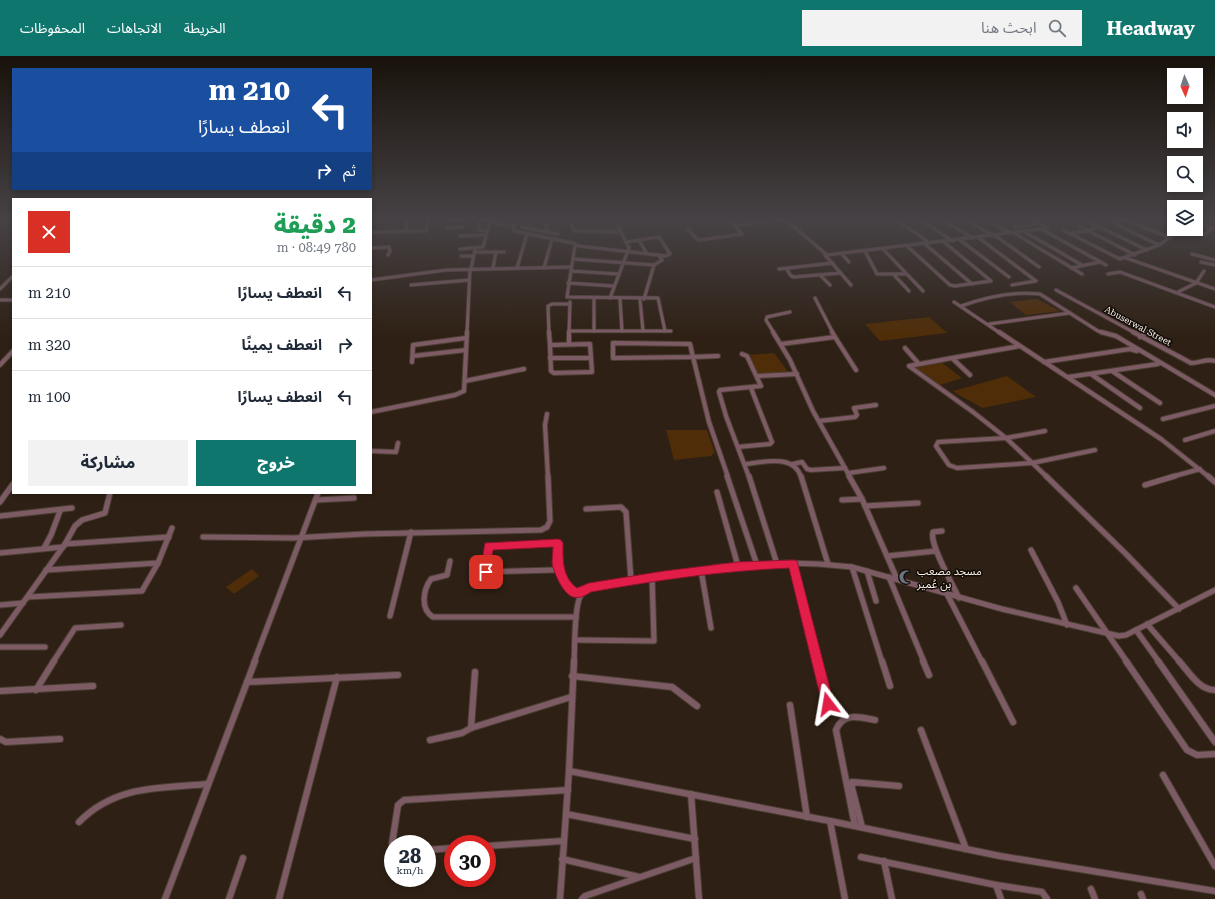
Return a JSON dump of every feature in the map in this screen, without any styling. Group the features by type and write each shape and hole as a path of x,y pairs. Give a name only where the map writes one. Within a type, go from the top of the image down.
{"street":[{"path":"372,412 460,394 464,391 469,280 473,259"},
{"path":"493,268 495,259"},
{"path":"517,268 519,259"},
{"path":"544,268 546,259"},
{"path":"569,344 570,298 567,297 573,259"},
{"path":"577,259 654,265 662,259"},
{"path":"610,298 624,259"},
{"path":"829,259 851,285"},
{"path":"869,259 875,272 880,275 906,274"},
{"path":"893,259 923,290"},
{"path":"922,259 950,285 955,286 991,281 965,259"},
{"path":"943,259 972,284"},
{"path":"986,259 1010,277"},
{"path":"1007,259 1036,281 1012,285"},
{"path":"1028,259 1039,267"},
{"path":"1057,259 1082,274"},
{"path":"1072,259 1082,265"},
{"path":"1095,259 1106,266"},
{"path":"1130,259 1215,289"},
{"path":"1071,268 1100,262"},
{"path":"1201,262 1215,265"},
{"path":"779,269 833,263"},
{"path":"644,299 654,265"},
{"path":"372,280 471,268 571,269 619,274"},
{"path":"786,268 791,276 841,273"},
{"path":"1108,274 1115,271 1120,272 1215,307"},
{"path":"1178,292 1196,283 1204,271"},
{"path":"820,275 830,285"},
{"path":"894,275 909,291"},
{"path":"0,289 12,277"},
{"path":"411,285 469,280"},
{"path":"568,283 614,286"},
{"name":"Abuserwal Street","path":"1056,290 1191,364 1199,363 1208,359 1215,361"},
{"path":"961,306 984,298 1034,293 1040,294 1101,332 1116,336 1215,395"},
{"path":"570,298 658,298 665,331"},
{"path":"594,298 594,331"},
{"path":"815,298 835,337 856,370"},
{"path":"620,299 622,331"},
{"path":"640,299 643,331"},
{"path":"0,300 12,300"},
{"path":"954,302 1161,439 1215,482"},
{"path":"549,345 590,344 592,358 591,373 554,373 551,371 549,345 549,304 570,304"},
{"path":"790,312 766,318 797,374 819,421 849,473 897,579"},
{"path":"989,324 1070,313"},
{"path":"570,331 671,331"},
{"path":"1140,337 1152,331"},
{"path":"781,344 835,337"},
{"path":"412,362 413,345 466,338"},
{"path":"718,356 693,357 613,358 613,343 690,344 693,357 709,422 757,565"},
{"path":"1020,346 909,366 956,399 1006,438 1179,609"},
{"path":"905,348 919,364"},
{"path":"1044,362 1130,349 1137,351 1215,399"},
{"path":"413,356 466,350"},
{"path":"0,365 12,352"},
{"path":"742,354 747,356 761,386 719,391 726,416 745,464 777,564"},
{"path":"0,358 7,358"},
{"path":"550,358 592,358"},
{"path":"952,358 970,374"},
{"path":"1068,377 1158,364"},
{"path":"465,381 524,369"},
{"path":"1112,371 1160,403"},
{"path":"757,376 797,374"},
{"path":"1091,374 1140,408"},
{"path":"738,447 770,444 772,442 751,388"},
{"path":"819,421 855,417 857,415 854,408 876,405"},
{"path":"1163,419 1215,406"},
{"path":"203,538 301,537 410,532 541,530 548,526 550,521 545,425 547,414"},
{"path":"1045,431 1006,438 938,442 936,446 949,465 957,468 1032,463 1095,450"},
{"path":"1185,440 1215,431"},
{"path":"372,451 396,452 398,443"},
{"path":"745,464 786,461 793,464 799,471 828,564"},
{"path":"793,464 802,462 807,469 811,470 846,468"},
{"path":"849,473 884,468"},
{"path":"1145,485 1200,469"},
{"path":"0,502 12,486"},
{"path":"7,493 12,492"},
{"path":"716,492 738,566"},
{"path":"0,634 28,597 64,545 75,526 82,520 105,512 110,494"},
{"path":"165,899 318,494"},
{"path":"316,500 354,498"},
{"path":"842,500 862,499"},
{"path":"865,506 918,503"},
{"path":"586,509 621,507 626,512 631,580"},
{"path":"0,516 72,508"},
{"path":"44,548 51,535 60,511"},
{"path":"28,597 140,591 144,589 158,563 172,528"},
{"path":"942,531 932,533 936,550 959,598"},
{"path":"390,616 410,532"},
{"path":"0,553 64,545 169,537"},
{"path":"554,570 486,572 488,546 558,543 558,563 561,575 571,590 578,594"},
{"path":"887,556 936,550"},
{"path":"1031,550 1058,602 1067,625"},
{"path":"450,561 447,575 431,579 427,586 425,608 430,616 466,618 576,617"},
{"path":"46,570 158,563"},
{"path":"578,594 589,588 631,580 701,570 777,564 828,564 852,567 959,598 1067,625 1110,635 1126,635 1215,590"},
{"path":"794,564 828,704"},
{"path":"852,567 890,686"},
{"path":"701,570 712,628"},
{"path":"866,571 876,601"},
{"path":"575,640 654,641 652,577"},
{"path":"889,577 929,675"},
{"path":"1076,588 1110,635 1187,750 1191,754 1198,756 1215,754"},
{"path":"560,899 563,841 568,790 572,676 576,617 579,608 578,594"},
{"path":"947,594 1013,722"},
{"path":"0,605 23,603"},
{"path":"1147,624 1200,686 1209,690 1215,690"},
{"path":"36,690 75,628 121,625"},
{"path":"1136,630 1215,742"},
{"path":"0,648 45,646"},
{"path":"471,728 475,672"},
{"path":"247,682 398,675"},
{"path":"572,676 672,687 697,706"},
{"path":"279,899 337,677"},
{"path":"0,691 93,686"},
{"path":"430,740 462,733 471,728 571,697"},
{"path":"790,705 807,817"},
{"path":"859,827 836,730 841,720 846,717 854,716 875,720"},
{"path":"921,730 966,849"},
{"path":"0,739 6,742 60,740"},
{"path":"569,771 807,817 830,820 1038,863 1215,891"},
{"path":"1163,775 1215,866"},
{"path":"859,827 852,782 854,780 899,786"},
{"path":"79,822 91,810 112,797 180,785 189,786 208,784"},
{"path":"393,835 398,805 404,800 568,790"},
{"path":"692,794 699,899"},
{"path":"566,814 695,839"},
{"path":"830,820 845,899"},
{"path":"496,845 563,841"},
{"path":"861,857 996,885 1042,892 1047,899"},
{"path":"229,899 243,858"},
{"path":"582,899 585,896 696,858"},
{"path":"562,859 639,877"},
{"path":"884,861 892,899"},
{"path":"996,885 1001,899"},
{"path":"1091,889 1095,899"}],"shaded area":[{"path":"1037,299 1060,311 1026,315 1010,302"},
{"path":"929,317 947,333 880,341 865,324"},
{"path":"774,353 789,373 758,373 748,355"},
{"path":"941,362 962,378 940,385 913,366"},
{"path":"1007,376 1036,397 982,408 953,391"},
{"path":"666,430 707,430 715,453 712,454 712,456 674,460"},
{"path":"252,569 259,576 234,594 226,587"}],"place":[{"name":"مسجد مصعب بن عُمير","path":"906,577"}],"route":[{"path":"486,572 488,546 558,543 558,563 561,575 571,590 575,593 589,588 631,580 701,570 738,566 794,564 828,704"}]}
